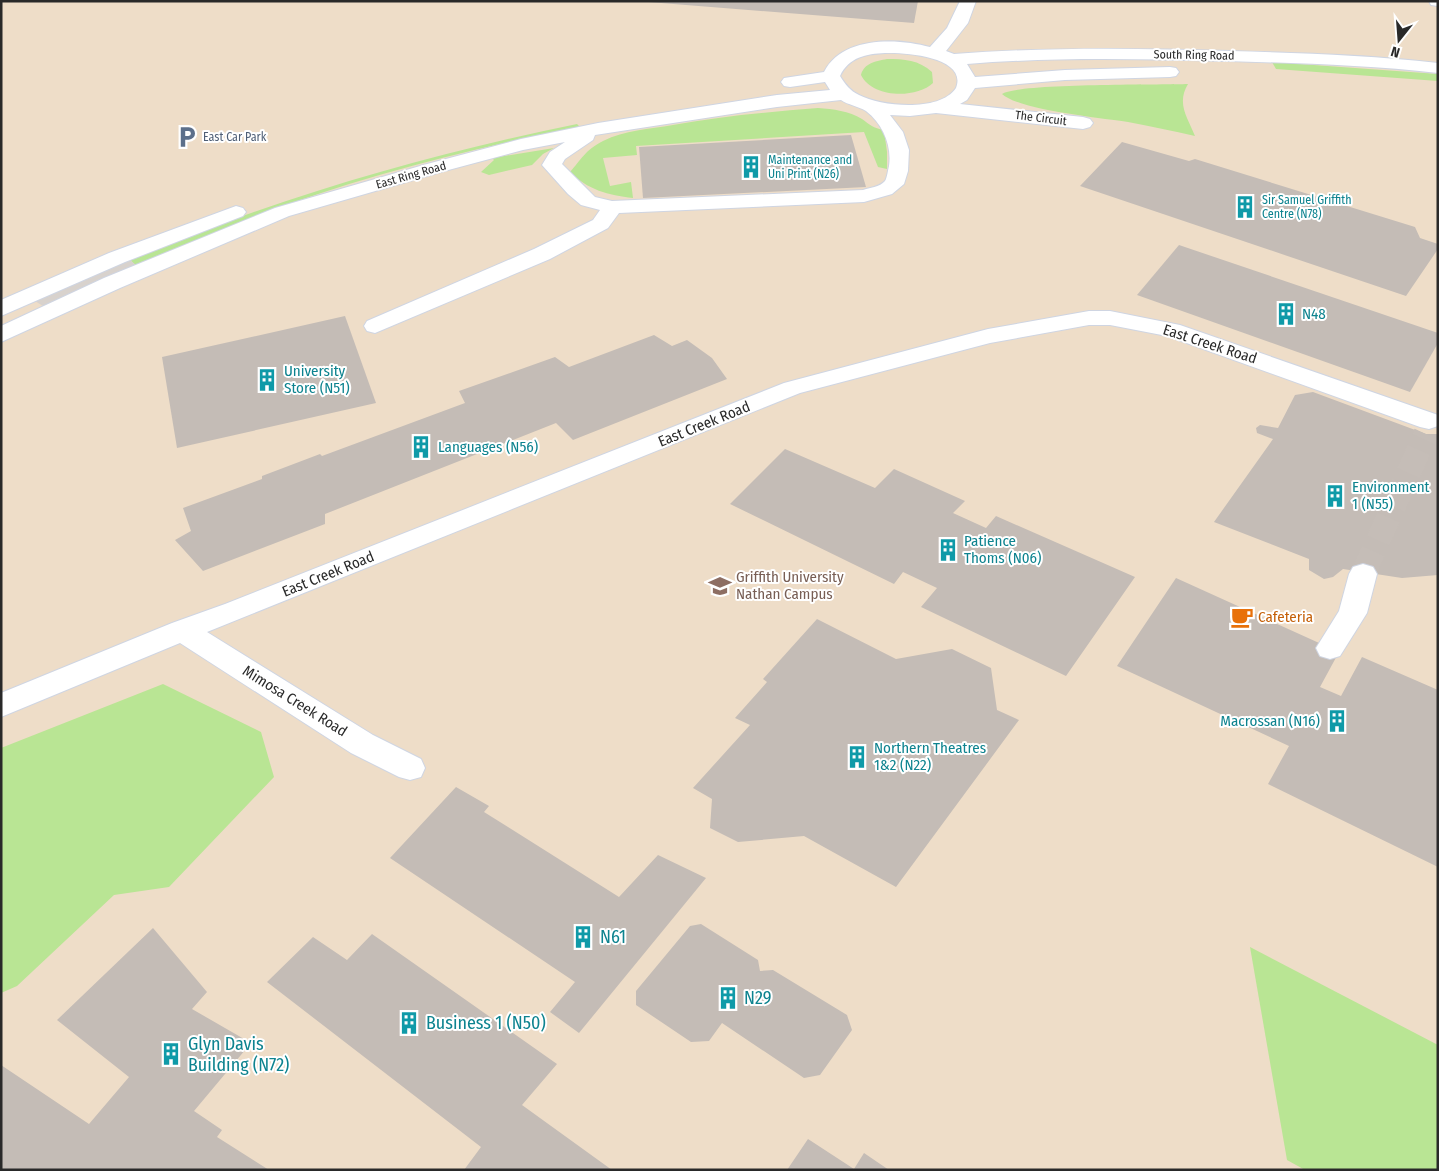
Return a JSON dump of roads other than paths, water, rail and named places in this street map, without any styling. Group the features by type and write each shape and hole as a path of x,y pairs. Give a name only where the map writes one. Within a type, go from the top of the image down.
{"street":[{"path":"831,76 836,88 843,94 855,101 871,106 908,110 936,107 959,96 966,86 966,75 960,67 942,56 946,43 965,11 968,1"},
{"name":"South Ring Road","path":"831,76 834,66 847,55 875,48 902,47 942,56 1166,54 1434,65"},
{"name":"South Ring Road","path":"966,86 1065,75 1188,73"},
{"name":"South Ring Road","path":"1217,73 1304,73 1352,78"},
{"name":"East Ring Road","path":"1,309 112,258 233,213 420,155 597,112 831,76"},
{"name":"The Circuit","path":"936,107 1083,123 1029,111 966,86"},
{"name":"East Ring Road","path":"1,335 112,283 282,212 434,168 521,145 598,129 768,102 843,94"},
{"path":"598,129 556,156 552,165 588,201 612,207 864,196 885,190 894,184 900,163 898,138 871,106"},
{"path":"375,326 550,250 601,224 612,207"},
{"name":"East Creek Road","path":"1,706 182,630 236,611 792,388 988,336 1080,320 1110,318 1172,330 1429,421"},
{"path":"1330,648 1353,613 1363,574"},
{"name":"Mimosa Creek Road","path":"182,630 362,744 410,768"}],"tunnel":[{"path":"1363,574 1426,434"}],"place":[{"name":"East Car Park","path":"187,137"},
{"name":"Maintenance and Uni Print (N26)","path":"751,167"},
{"name":"Sir Samuel Griffith Centre (N78)","path":"1245,207"},
{"name":"N48","path":"1286,314"},
{"name":"University Store (N51)","path":"267,380"},
{"name":"Languages (N56)","path":"421,447"},
{"name":"Environment 1 (N55)","path":"1335,496"},
{"name":"Patience Thoms (N06)","path":"948,550"},
{"name":"Griffith University Nathan Campus","path":"720,586"},
{"name":"Cafeteria","path":"1242,617"},
{"name":"Macrossan (N16)","path":"1337,721"},
{"name":"Northern Theatres 1&2 (N22)","path":"857,757"},
{"name":"N61","path":"583,937"},
{"name":"N29","path":"728,998"},
{"name":"Business 1 (N50)","path":"409,1023"},
{"name":"Glyn Davis Building (N72)","path":"171,1054"}]}
